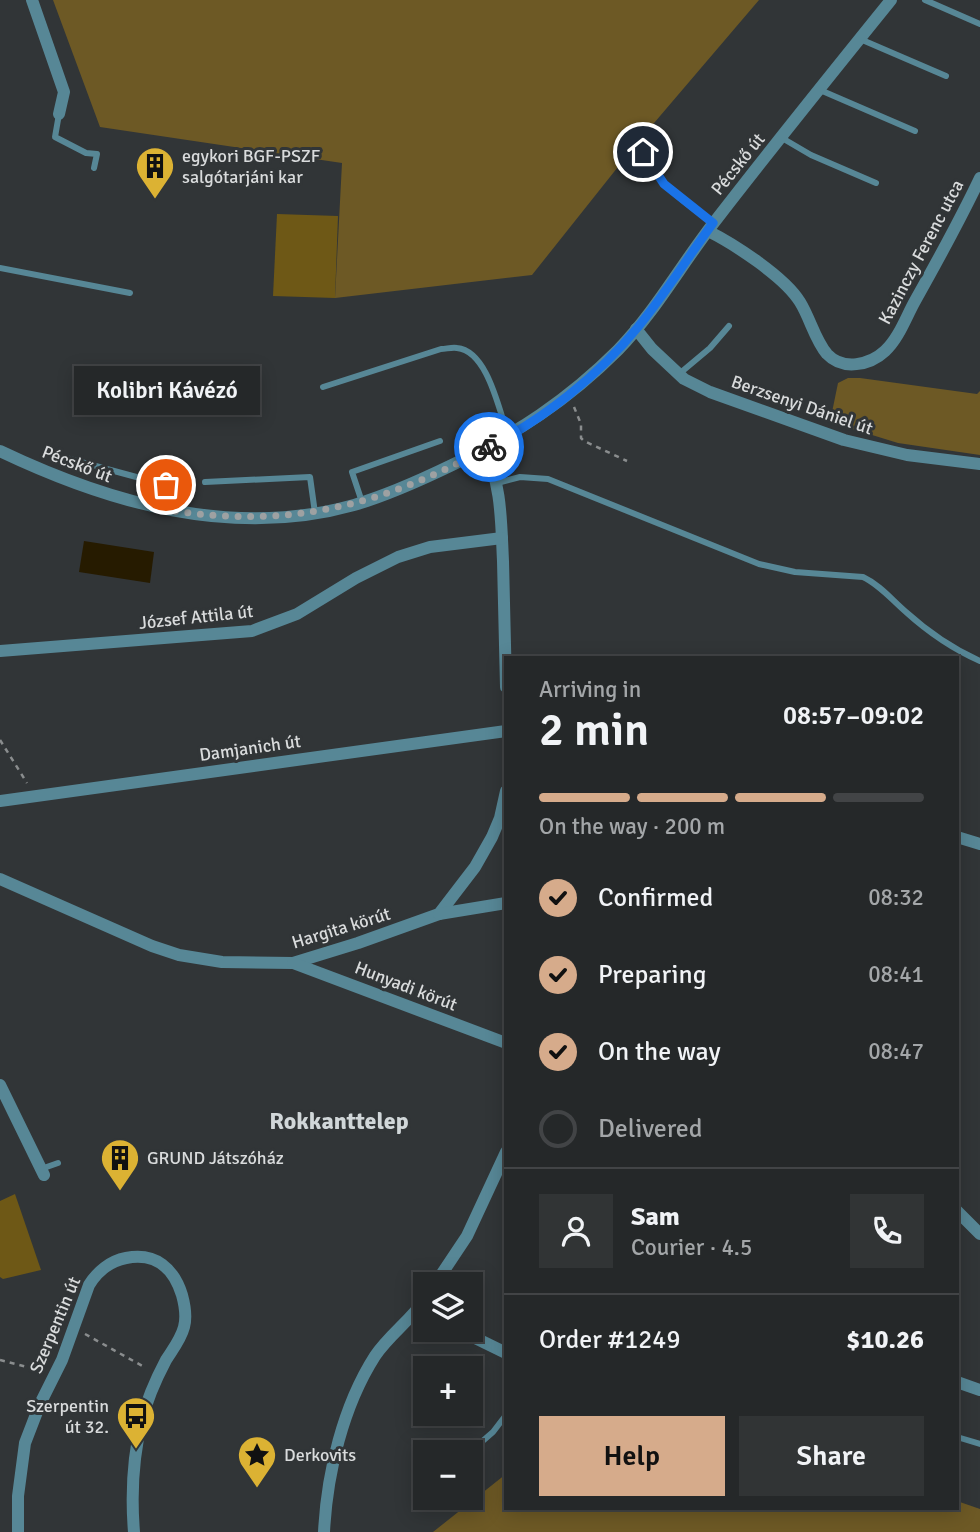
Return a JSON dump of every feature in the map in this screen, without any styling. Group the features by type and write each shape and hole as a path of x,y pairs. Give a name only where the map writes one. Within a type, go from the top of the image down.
{"street":[{"path":"32,0 64,92 59,114"},
{"name":"Pécskő út","path":"0,451 76,485 141,505 239,517 315,513 362,502 404,486 508,437 590,376 636,329 710,227 891,0"},
{"name":"Kazinczy Ferenc utca","path":"710,227 790,290 799,300 823,349 830,357 860,365 874,360 894,340 980,178"},
{"name":"Berzsenyi Dániel út","path":"636,329 652,349 679,374 710,391 844,440 907,455 980,464"},
{"path":"484,449 493,467 497,484 502,538 505,656"},
{"name":"József Attila út","path":"0,651 252,631 297,614 356,578 398,557 430,547 502,538"},
{"name":"Damjanich út","path":"0,801 324,754 504,731"},
{"path":"439,914 475,867 492,837 504,799"},
{"path":"959,838 980,844"},
{"name":"Hargita körút","path":"0,879 152,946 179,955 222,962 293,963 439,914 504,903"},
{"name":"Hunyadi körút","path":"293,963 504,1041"},
{"path":"0,1085 43,1172"},
{"path":"443,1272 467,1236 504,1156"},
{"path":"959,1213 980,1234"},
{"name":"Szerpentin út","path":"18,1532 18,1496 24,1443 65,1353 89,1286 95,1275 106,1267 122,1259 134,1257 162,1263 172,1272 185,1306 186,1320 179,1339 158,1376 138,1437 133,1488 134,1532"},
{"path":"324,1532 336,1455 355,1391 388,1340 413,1315"},
{"path":"483,1342 504,1352"},
{"path":"959,1383 980,1390"}],"lane":[{"path":"925,0 980,24"},
{"path":"860,39 946,76"},
{"path":"820,90 915,131"},
{"path":"59,114 55,137 86,153 97,154 94,168"},
{"path":"782,138 811,155 876,183"},
{"path":"643,152 664,184 710,227"},
{"path":"0,268 130,293"},
{"path":"679,374 710,348 729,326"},
{"path":"323,387 441,349 457,348 471,352 482,364 508,437"},
{"path":"362,502 352,471 440,441"},
{"path":"66,458 166,485 162,509"},
{"path":"205,482 310,477 315,513"},
{"path":"497,484 520,477 548,478 759,564 795,572 863,577 872,581 941,639 980,661"},
{"path":"43,1172 58,1163"},
{"path":"483,1441 504,1418"},
{"path":"959,1438 980,1444"}],"path":[{"path":"567,395 579,416 581,439 627,461"},
{"path":"0,740 37,797"},
{"path":"73,1326 158,1376"},
{"path":"0,1360 55,1374"}],"shaded area":[{"path":"53,0 759,0 637,143 532,275 335,298 342,163 100,127"},
{"path":"277,214 338,216 335,298 273,296"},
{"path":"848,378 977,394 980,391 980,455 898,443 830,422 838,383"},
{"path":"84,541 154,552 150,583 79,572"},
{"path":"15,1194 41,1270 3,1279 0,1277 0,1201"},
{"path":"504,1476 504,1510 959,1510 959,1502 980,1509 980,1532 433,1532 461,1510 483,1510 483,1492"}],"way so far":[{"path":"166,485 162,509 239,517 303,515 354,505 378,497 489,447"}],"place":[{"name":"egykori BGF-PSZF salgótarjáni kar","path":"155,200"},
{"name":"Kolibri Kávézó","path":"166,485"},
{"name":"GRUND Játszóház","path":"120,1192"},
{"name":"Szerpentin út 32.","path":"136,1450"},
{"name":"Derkovits","path":"257,1489"}],"district":[{"name":"Rokkanttelep","path":"339,1121"}],"route":[{"path":"489,447 552,407 620,348 655,305 713,223 664,184 643,152"}]}
